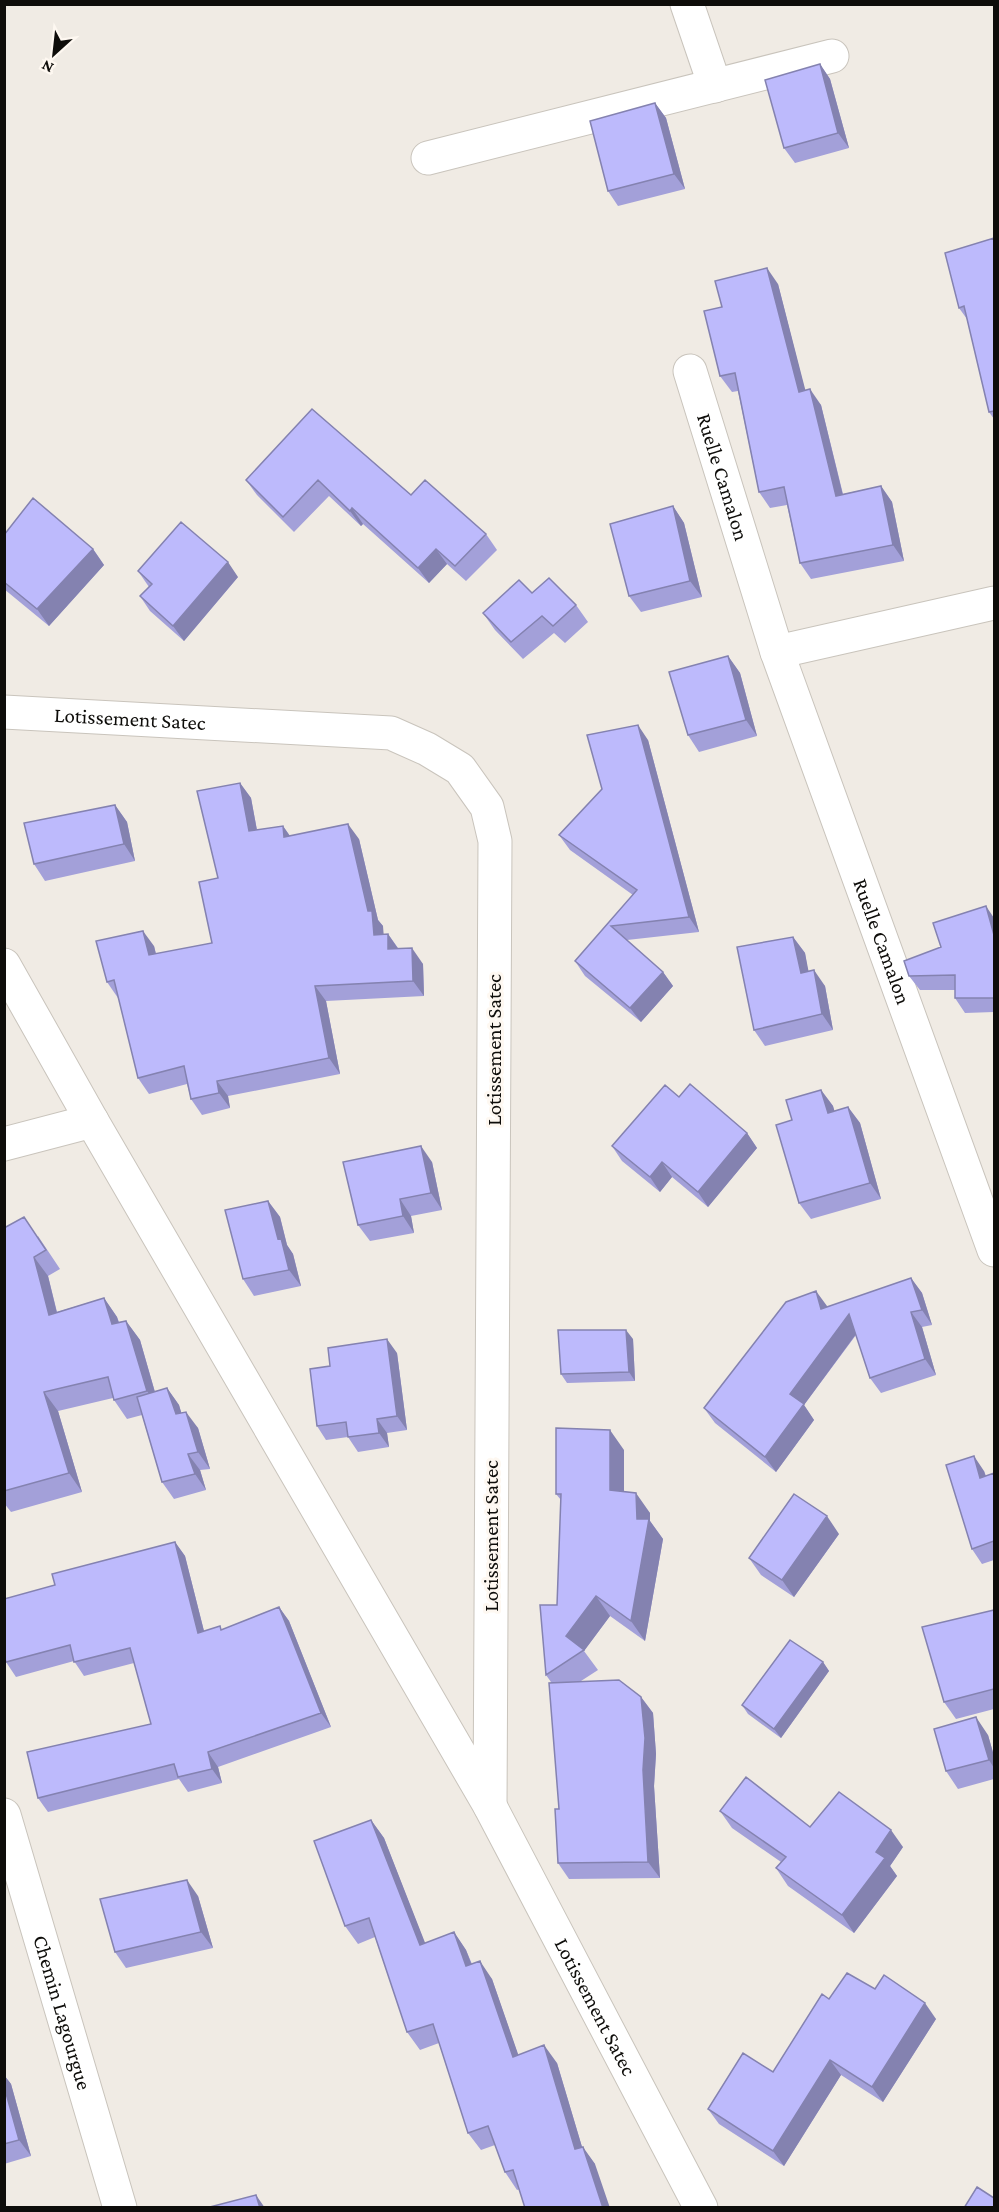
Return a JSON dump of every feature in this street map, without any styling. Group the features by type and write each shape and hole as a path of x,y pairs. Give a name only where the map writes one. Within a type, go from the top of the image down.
{"street":[{"path":"687,4 715,86"},
{"path":"428,158 832,56"},
{"name":"Ruelle Camalon","path":"690,371 777,652 992,1235"},
{"path":"777,652 994,603"},
{"name":"Lotissement Satec","path":"4,712 391,733 427,749 460,769 487,807 495,841 490,1806"},
{"name":"Lotissement Satec","path":"4,965 92,1121 490,1806 701,2208"},
{"path":"4,1144 92,1121"},
{"name":"Chemin Lagourgue","path":"4,1815 120,2208"}],"building":[{"path":"820,64 838,133 784,148 765,80"},
{"path":"655,103 674,174 608,191 590,121"},
{"path":"994,238 994,411 989,412 964,306 959,308 945,253"},
{"path":"767,268 799,392 810,389 836,496 881,486 893,545 800,563 784,487 759,492 735,373 720,376 704,311 722,307 715,281"},
{"path":"312,409 411,495 425,480 486,534 455,566 436,549 418,568 352,508 350,511 318,480 283,517 246,480"},
{"path":"33,498 93,549 37,609 4,582 4,535"},
{"path":"673,506 690,581 629,596 610,524"},
{"path":"181,522 228,562 173,626 140,596 152,584 138,571"},
{"path":"549,578 576,605 553,626 542,616 511,642 483,613 519,580 532,593"},
{"path":"728,656 746,720 688,735 669,672"},
{"path":"638,725 689,917 611,926 663,972 630,1008 575,961 637,890 559,835 602,789 587,735"},
{"path":"240,783 249,831 283,826 284,837 348,824 368,911 372,911 374,935 388,934 388,949 412,948 413,981 315,986 329,1058 217,1081 219,1093 191,1099 184,1066 138,1078 114,980 107,982 96,941 143,931 149,955 212,943 199,882 218,878 197,791"},
{"path":"115,805 124,844 34,864 24,823"},
{"path":"986,906 994,935 994,998 955,998 955,975 909,976 904,961 941,947 933,923"},
{"path":"793,937 801,973 814,970 822,1014 754,1030 737,947"},
{"path":"690,1084 747,1133 698,1192 662,1162 650,1177 612,1146 665,1085 679,1097"},
{"path":"821,1090 828,1113 848,1107 870,1183 799,1203 776,1125 792,1120 786,1100"},
{"path":"421,1146 431,1193 400,1199 403,1216 358,1225 343,1162"},
{"path":"268,1201 289,1270 243,1279 225,1210"},
{"path":"24,1217 46,1250 34,1257 49,1315 104,1298 112,1324 126,1321 147,1391 114,1400 108,1377 44,1392 69,1473 4,1491 4,1228"},
{"path":"911,1278 922,1310 911,1312 925,1359 870,1378 849,1314 790,1394 804,1404 765,1457 704,1408 786,1302 816,1291 821,1309"},
{"path":"558,1330 626,1330 629,1372 561,1374"},
{"path":"387,1339 397,1416 377,1419 379,1433 348,1437 346,1422 317,1426 310,1369 330,1366 328,1348"},
{"path":"167,1388 176,1414 186,1412 198,1452 188,1454 195,1474 162,1482 137,1397"},
{"path":"556,1428 610,1430 610,1490 636,1493 637,1519 649,1519 631,1621 596,1596 566,1636 584,1650 546,1675 540,1605 557,1605 561,1494 556,1494"},
{"path":"974,1456 980,1478 994,1473 994,1541 972,1549 946,1465"},
{"path":"794,1494 827,1516 782,1580 749,1558"},
{"path":"175,1542 198,1633 220,1626 221,1630 279,1607 321,1713 208,1752 212,1769 178,1777 174,1764 38,1798 27,1752 151,1724 130,1648 74,1662 70,1645 6,1662 4,1656 4,1599 55,1585 52,1574"},
{"path":"994,1610 994,1689 944,1702 922,1627"},
{"path":"790,1640 823,1662 774,1729 742,1705"},
{"path":"619,1680 641,1697 645,1738 643,1770 648,1862 558,1863 555,1809 559,1809 549,1683"},
{"path":"976,1717 989,1760 946,1771 934,1729"},
{"path":"746,1777 810,1827 839,1792 891,1830 876,1852 885,1858 842,1915 776,1868 786,1857 720,1811"},
{"path":"371,1820 420,1945 454,1932 466,1966 480,1961 513,2057 544,2045 575,2149 583,2147 603,2208 525,2208 513,2170 505,2172 488,2126 468,2133 433,2024 407,2032 369,1918 345,1926 314,1841"},
{"path":"187,1880 201,1932 115,1952 100,1899"},
{"path":"847,1973 875,1989 884,1975 925,2003 872,2087 830,2060 773,2151 708,2109 743,2053 773,2072 822,1994 829,1999"},
{"path":"4,2086 19,2140 4,2144"},
{"path":"977,2187 994,2198 994,2208 964,2208"},
{"path":"256,2195 260,2208 206,2208"}]}
